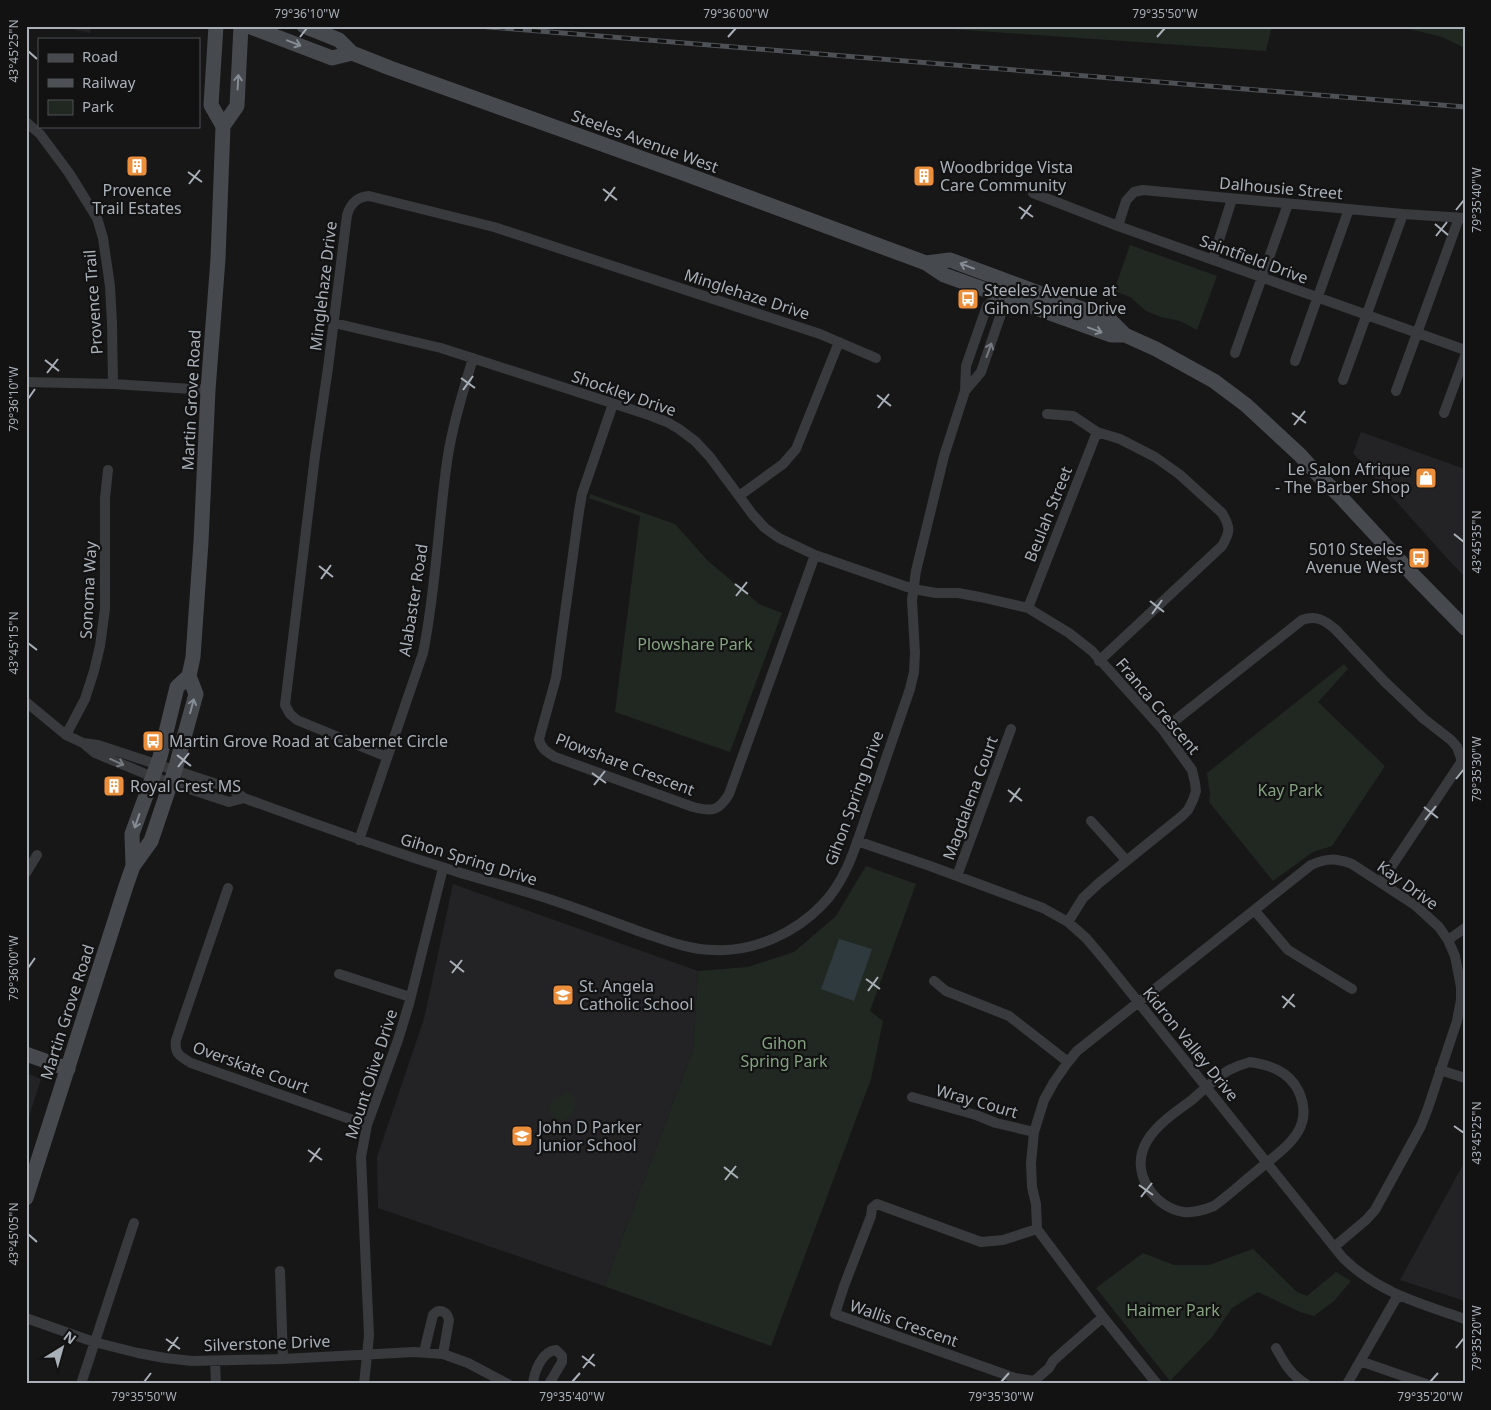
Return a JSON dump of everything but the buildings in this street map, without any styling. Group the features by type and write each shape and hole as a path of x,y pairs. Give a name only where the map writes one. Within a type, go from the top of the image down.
{"main road":[{"path":"216,26 210,105 223,126 237,106 241,26"},
{"name":"Steeles Avenue West","path":"248,26 332,58 352,54"},
{"name":"Steeles Avenue West","path":"304,26 339,40 352,54 926,262 944,275 1111,336 1125,334"},
{"name":"Martin Grove Road","path":"26,1198 133,866 151,841 173,777 196,694 189,676 193,657 199,583 208,390 218,259 223,126"},
{"name":"Steeles Avenue West","path":"926,262 950,260 1109,319 1125,334 1214,381 1246,405 1282,437 1465,628"},
{"name":"Martin Grove Road","path":"133,866 132,834 155,771 177,687 189,676"},
{"path":"26,1054 68,1069"}],"street":[{"name":"Provence Trail","path":"26,122 40,134 70,173 97,218 110,286 113,384"},
{"name":"Dalhousie Street","path":"1118,226 1126,201 1134,192 1143,190 1349,210 1462,218"},
{"name":"Saintfield Drive","path":"1034,193 1118,226 1465,350"},
{"name":"Minglehaze Drive","path":"387,758 297,720 290,714 285,705 347,215 349,207 354,201 361,197 370,196 494,227 820,334 876,358"},
{"path":"1213,260 1232,199"},
{"path":"1235,353 1288,204"},
{"path":"1295,361 1349,210"},
{"path":"1343,380 1403,214"},
{"path":"1396,391 1416,333 1462,218"},
{"name":"Gihon Spring Drive","path":"26,702 66,735 83,743 98,745 229,802 244,798 443,868 552,900 668,941 702,950 727,950 768,941 793,928 824,904 836,888 857,841 910,689 914,672 913,589 944,456 965,391 966,366 987,306 1000,295 1006,280"},
{"name":"Gihon Spring Drive","path":"965,391 981,372 1002,311 1000,295"},
{"name":"Shockley Drive","path":"334,323 441,348 667,422 695,441 710,457 765,528 780,538 815,555 913,589"},
{"path":"739,496 783,464 796,449 839,342"},
{"path":"1444,413 1465,356"},
{"name":"Alabaster Road","path":"359,840 423,652 428,625 447,461 473,358"},
{"path":"26,382 113,384 208,390"},
{"name":"Plowshare Crescent","path":"613,404 578,510 556,678 539,739 541,746 546,752 555,757 693,807 710,811 724,803 729,794 815,555"},
{"path":"1047,414 1072,416 1097,432 1120,439 1155,457 1179,474 1222,514 1229,529 1222,546 1100,660"},
{"name":"Beulah Street","path":"1028,608 1097,432"},
{"name":"Sonoma Way","path":"66,735 85,699 100,646 105,609 105,498 108,470"},
{"name":"Franca Crescent","path":"913,589 936,593 958,593 1028,608 1069,633 1092,651 1162,730 1192,770 1196,790 1188,810 1126,860 1083,898 1068,922"},
{"path":"1162,730 1302,620 1318,618 1328,623 1385,682 1424,719 1451,740 1457,747 1463,762 1381,882"},
{"name":"Magdalena Court","path":"958,876 1011,729"},
{"path":"1091,821 1126,860"},
{"name":"Kidron Valley Drive","path":"857,841 1044,908 1068,922 1086,938 1334,1247 1354,1268 1382,1288 1465,1319"},
{"path":"26,874 37,855"},
{"name":"Kay Drive","path":"1037,1229 1031,1163 1034,1132 1044,1100 1068,1062 1077,1052 1138,1002 1311,865 1331,859 1342,860 1352,864 1416,905 1428,915 1448,940 1455,956 1459,974 1460,1000 1457,1021 1421,1126 1375,1210 1334,1247"},
{"name":"Mount Olive Drive","path":"364,1384 369,1336 361,1158 367,1125 398,1040 443,868"},
{"name":"Overskate Court","path":"228,888 176,1040 175,1048 177,1053 191,1064 367,1125"},
{"path":"1255,911 1288,950 1352,989"},
{"path":"1448,940 1465,928"},
{"path":"339,974 410,997"},
{"path":"934,981 946,992 1009,1016 1068,1062"},
{"path":"1250,1062 1276,1068 1292,1080 1301,1098 1303,1108 1299,1131 1284,1150 1267,1163 1220,1201 1204,1210 1195,1212 1178,1211 1163,1204 1150,1192 1141,1164 1144,1146 1155,1130 1228,1071 1250,1062"},
{"path":"1440,1070 1465,1078"},
{"name":"Wray Court","path":"912,1097 976,1115 996,1123 1034,1132"},
{"name":"Wallis Crescent","path":"1037,1229 1003,1240 981,1242 876,1204 872,1208 871,1216 835,1314 1015,1378 1034,1381 1049,1368 1053,1361 1103,1317"},
{"path":"80,1384 134,1223"},
{"path":"1037,1229 1103,1317 1157,1384"},
{"path":"280,1271 283,1359"},
{"path":"1347,1384 1398,1295"},
{"path":"424,1352 433,1315 443,1311 447,1314 449,1320 443,1354"},
{"name":"Silverstone Drive","path":"26,1318 94,1342 138,1354 165,1358 215,1361 424,1352 443,1354 468,1363 508,1384"},
{"path":"1276,1348 1287,1368 1306,1384"},
{"path":"533,1384 534,1374 546,1355 550,1351 556,1350 562,1356 562,1362 549,1384"},
{"path":"215,1361 216,1384"},
{"path":"1360,1361 1426,1384"}],"shaded area":[{"path":"59,26 91,26 90,33"},
{"path":"1361,432 1465,469 1465,577 1353,453"},
{"path":"453,884 698,971 693,1050 604,1286 378,1208 377,1157 424,1019"},
{"path":"839,939 872,949 854,1001 821,989"},
{"path":"26,1073 41,1079 26,1126"},
{"path":"1465,1161 1465,1301 1400,1280"}],"green space":[{"path":"907,26 1272,26 1266,51"},
{"path":"1397,26 1465,26 1465,48 1442,37"},
{"path":"1130,245 1217,276 1197,330 1180,321 1161,317 1146,311 1130,297 1114,291"},
{"name":"Plowshare Park","path":"590,494 675,524 707,560 759,604 782,613 730,752 615,712 640,516 589,498"},
{"name":"Kay Park","path":"1344,664 1348,669 1318,702 1385,766 1332,846 1313,852 1273,881 1209,802 1207,773"},
{"name":"Gihon Spring Park","path":"866,866 916,884 870,1011 883,1021 871,1079 771,1346 604,1286 693,1050 698,971 748,967 794,952 836,916"},
{"path":"567,1093 572,1095 576,1106 572,1117 561,1121 553,1118 549,1110 552,1100"},
{"name":"Haimer Park","path":"1253,1249 1297,1292 1307,1296 1336,1272 1351,1281 1334,1301 1314,1316 1300,1312 1258,1292 1232,1308 1213,1336 1170,1381 1096,1288 1143,1253 1174,1265 1209,1265"}],"railway":[{"path":"478,26 1465,107"}],"place":[{"name":"Provence Trail Estates","path":"137,166"},
{"name":"Woodbridge Vista Care Community","path":"924,176"},
{"name":"Steeles Avenue at Gihon Spring Drive","path":"968,299"},
{"name":"Le Salon Afrique - The Barber Shop","path":"1426,478"},
{"name":"5010 Steeles Avenue West","path":"1419,558"},
{"name":"Martin Grove Road at Cabernet Circle","path":"153,741"},
{"name":"Royal Crest MS","path":"114,786"},
{"name":"St. Angela Catholic School","path":"563,995"},
{"name":"John D Parker Junior School","path":"522,1136"}]}
